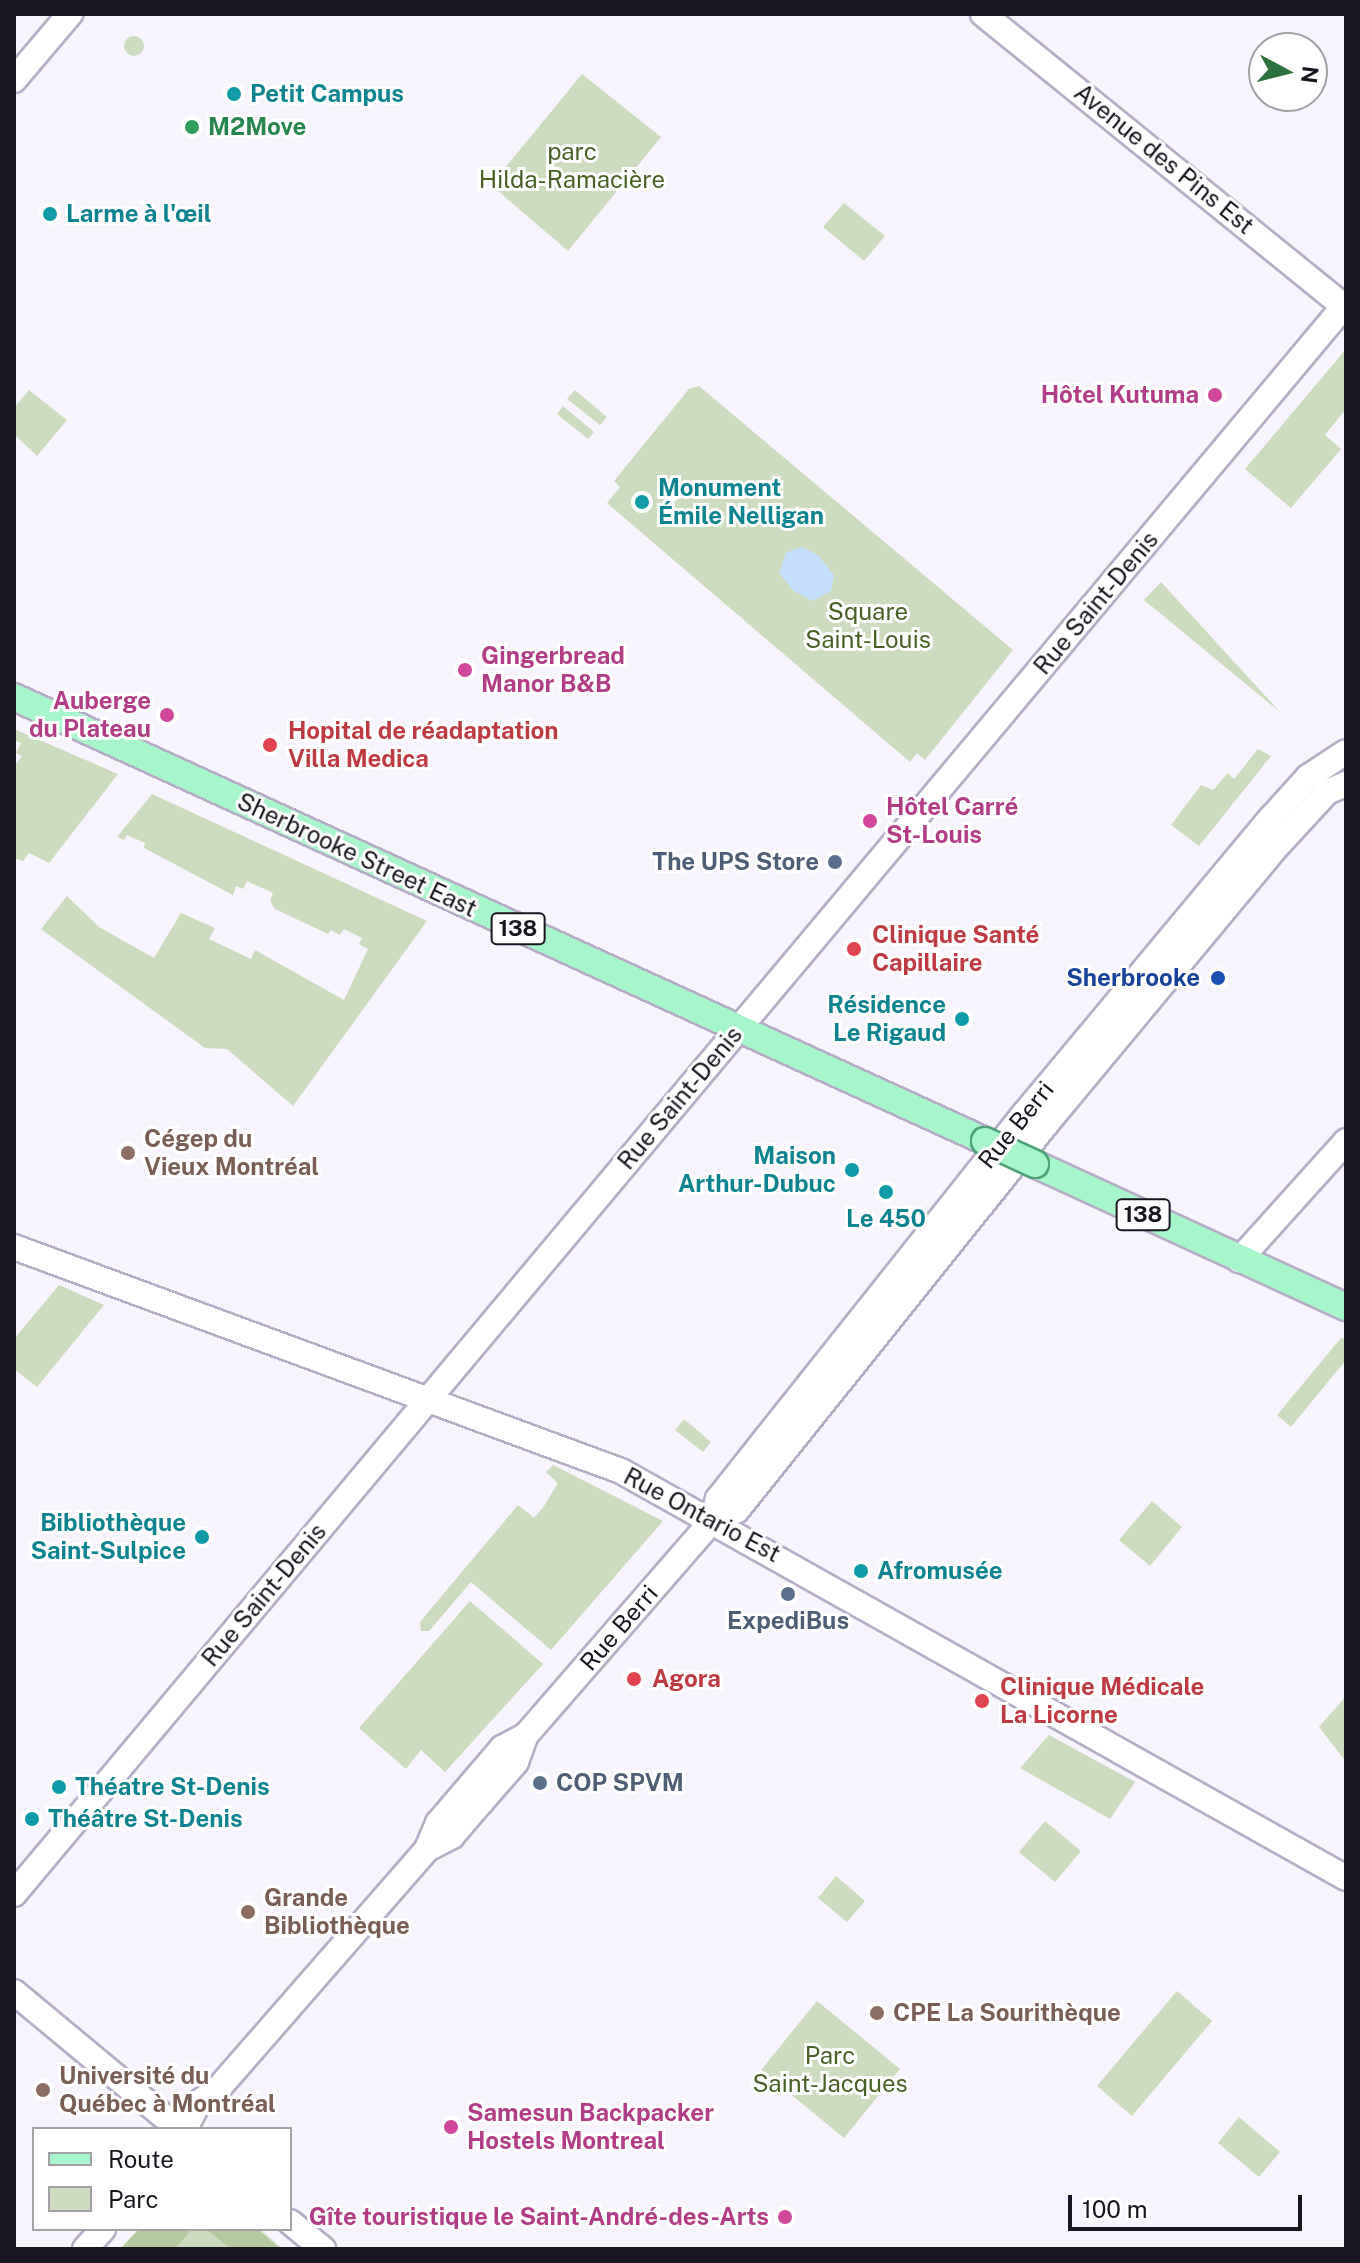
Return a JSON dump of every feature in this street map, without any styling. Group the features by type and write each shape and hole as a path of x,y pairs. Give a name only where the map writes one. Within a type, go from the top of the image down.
{"main road":[{"path":"14,80 68,14"},
{"name":"Avenue des Pins Est","path":"983,14 1345,305"},
{"name":"Rue Saint-Denis","path":"14,1894 736,1029 765,1004 1345,305"},
{"name":"Sherbrooke Street East","path":"14,697 736,1029"},
{"name":"Rue Berri","path":"713,1520 718,1499 1025,1113 1298,787 1346,752"},
{"name":"Rue Berri","path":"186,2127 195,2106 217,2090 427,1849 452,1836 516,1762 526,1735 713,1520 737,1510 1279,844 1327,792 1346,784"},
{"name":"138","path":"736,1029 1346,1307"},
{"path":"1239,1260 1346,1141"},
{"name":"Rue Ontario Est","path":"14,1247 430,1397 621,1471 1346,1878"},
{"path":"14,1992 177,2127"},
{"name":"Rue Berri","path":"198,2127 213,2110 217,2090"},
{"path":"292,2224 323,2249"},
{"path":"85,2249 101,2231"}],"green space":[{"path":"134,36 141,39 144,46 141,53 134,56 127,53 124,46 127,39"},
{"name":"parc Hilda-Ramacière","path":"582,74 661,137 568,251 491,185"},
{"path":"844,203 885,236 864,261 823,227"},
{"path":"1346,349 1346,409 1325,435 1341,449 1291,508 1245,469"},
{"name":"Square Saint-Louis","path":"699,386 1013,650 925,760 917,753 910,762 607,503 620,487 614,481 689,389"},
{"path":"29,390 67,420 37,456 14,434 14,408"},
{"path":"575,390 607,417 600,425 567,399"},
{"path":"563,406 594,432 588,439 557,414"},
{"path":"1161,582 1280,712 1144,600"},
{"path":"14,729 118,774 49,863 29,853 23,861 14,858 14,766 22,756 16,753 21,743 14,740"},
{"path":"1258,749 1271,756 1199,846 1171,825 1201,785 1213,790 1228,773 1234,779"},
{"path":"152,794 427,921 293,1106 227,1049 205,1048 41,929 67,896 99,927 154,958 181,913 215,928 209,939 251,959 255,950 344,1000 368,949 359,944 362,938 344,929 340,935 331,930 328,934 275,909 270,901 273,893 247,881 243,889 236,886 233,895 144,848 145,843 127,835 124,840 117,837"},
{"path":"59,1285 104,1305 37,1387 14,1369 14,1339"},
{"path":"1341,1338 1346,1339 1346,1360 1291,1427 1277,1415"},
{"path":"684,1419 711,1442 703,1452 675,1430"},
{"path":"553,1465 663,1521 551,1650 471,1582 429,1631 421,1631 420,1622 518,1505 534,1518 544,1506 558,1483 546,1472"},
{"path":"1152,1501 1182,1527 1150,1566 1119,1540"},
{"path":"470,1601 543,1664 445,1772 421,1750 406,1769 359,1728"},
{"path":"1346,1696 1346,1762 1319,1727"},
{"path":"1049,1735 1135,1782 1110,1819 1020,1768"},
{"path":"1045,1821 1081,1851 1055,1882 1019,1852"},
{"path":"836,1876 865,1901 847,1922 818,1898"},
{"path":"1177,1991 1212,2021 1132,2116 1097,2086"},
{"name":"Parc Saint-Jacques","path":"817,2001 900,2069 844,2138 761,2070"},
{"path":"1239,2117 1280,2152 1259,2177 1218,2143"},
{"path":"137,2231 190,2231 175,2249 120,2249"},
{"path":"139,2231 261,2231 283,2249 124,2249"},
{"path":"208,2231 259,2231 280,2249 231,2249"}],"water":[{"path":"801,547 818,555 834,575 831,591 812,601 794,591 779,573 786,553"}],"place":[{"name":"Petit Campus","path":"234,94"},
{"name":"M2Move","path":"192,127"},
{"name":"Larme à l'œil","path":"50,214"},
{"name":"Hôtel Kutuma","path":"1215,395"},
{"name":"Monument Émile Nelligan","path":"642,502"},
{"name":"Gingerbread Manor B&B","path":"465,670"},
{"name":"Auberge du Plateau","path":"167,715"},
{"name":"Hopital de réadaptation Villa Medica","path":"270,745"},
{"name":"Hôtel Carré St-Louis","path":"870,821"},
{"name":"The UPS Store","path":"835,862"},
{"name":"Clinique Santé Capillaire","path":"854,949"},
{"name":"Sherbrooke","path":"1218,978"},
{"name":"Résidence Le Rigaud","path":"962,1019"},
{"name":"Cégep du Vieux Montréal","path":"128,1153"},
{"name":"Maison Arthur-Dubuc","path":"852,1170"},
{"name":"Le 450","path":"886,1192"},
{"name":"Bibliothèque Saint-Sulpice","path":"202,1537"},
{"name":"Afromusée","path":"861,1571"},
{"name":"ExpediBus","path":"788,1594"},
{"name":"Agora","path":"634,1679"},
{"name":"Clinique Médicale La Licorne","path":"982,1701"},
{"name":"COP SPVM","path":"540,1783"},
{"name":"Théatre St-Denis","path":"59,1787"},
{"name":"Théâtre St-Denis","path":"32,1819"},
{"name":"Grande Bibliothèque","path":"248,1912"},
{"name":"CPE La Sourithèque","path":"877,2013"},
{"name":"Université du Québec à Montréal","path":"43,2090"},
{"name":"Samesun Backpacker Hostels Montreal","path":"451,2127"},
{"name":"Gîte touristique le Saint-André-des-Arts","path":"785,2217"}]}
